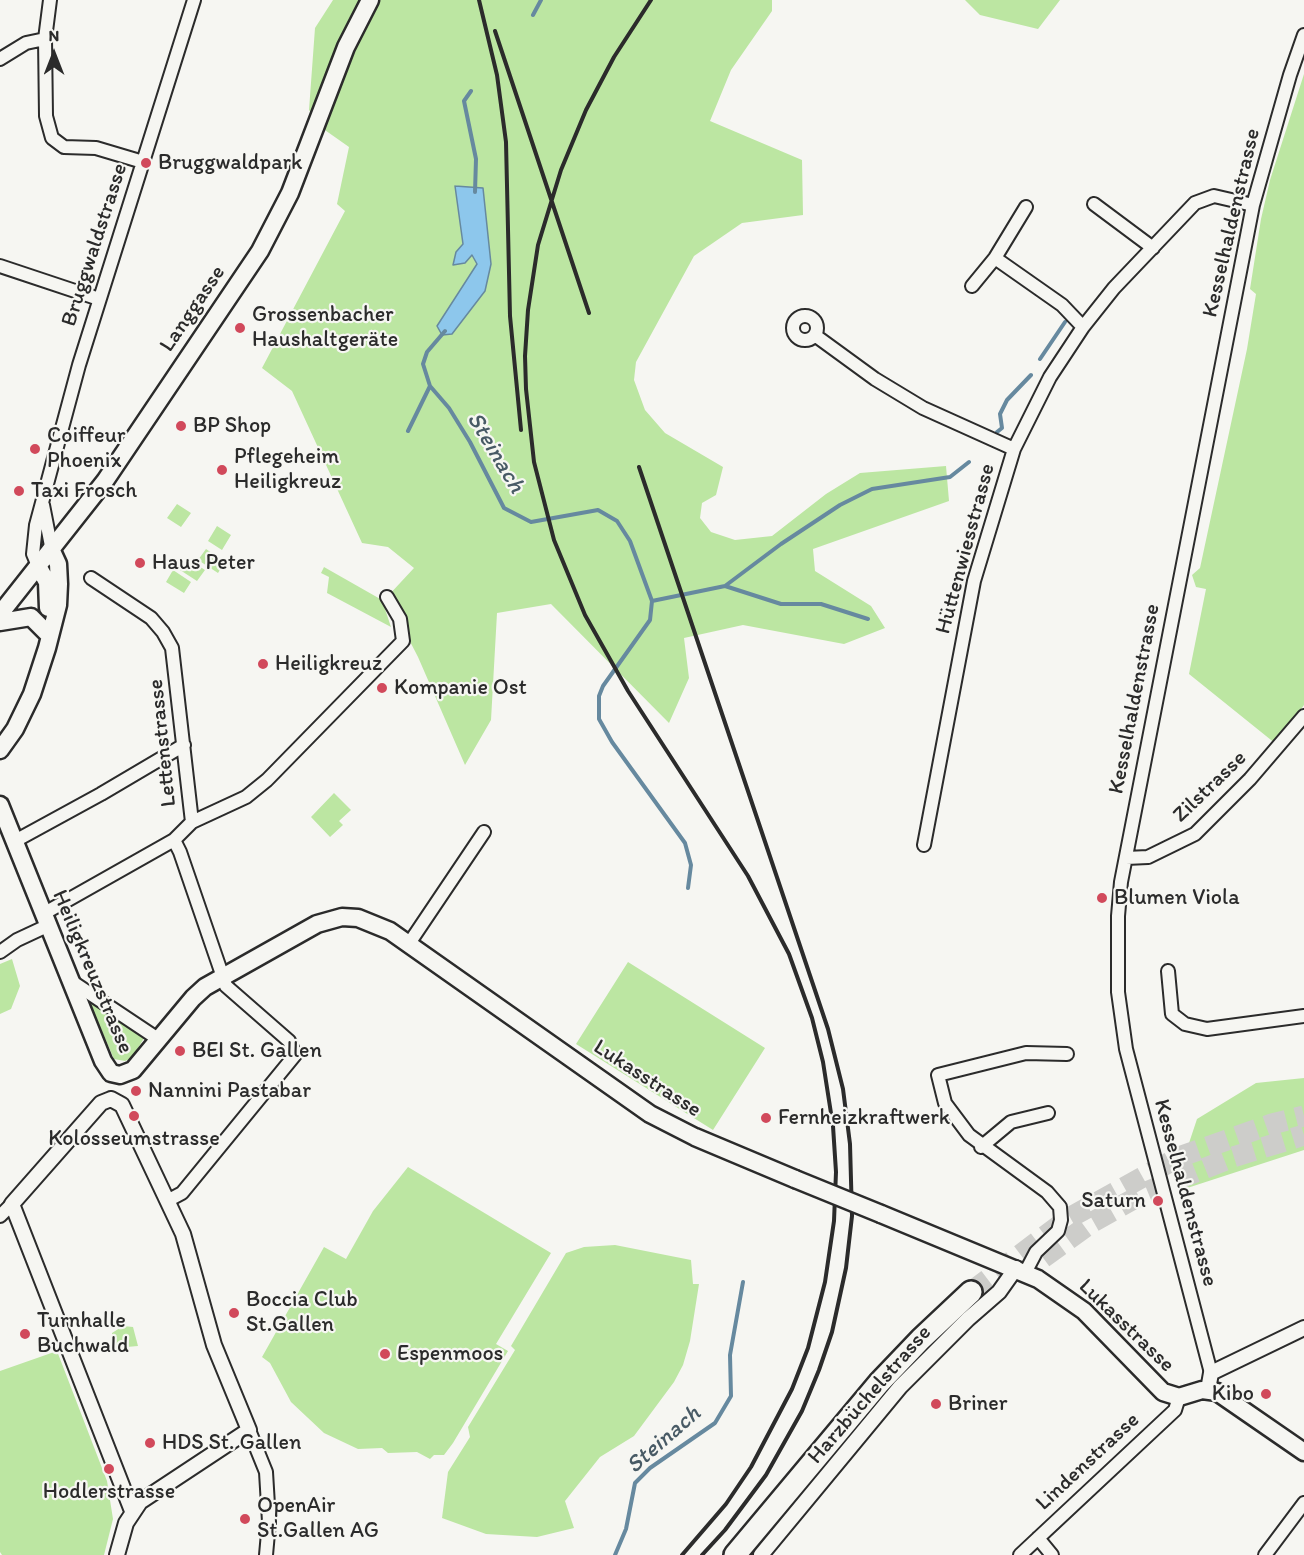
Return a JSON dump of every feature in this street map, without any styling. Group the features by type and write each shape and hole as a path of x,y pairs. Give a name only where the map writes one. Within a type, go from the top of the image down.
{"highway":[{"path":"735,1555 879,1383 971,1292"}],"main road":[{"name":"Langgasse","path":"0,614 105,481 260,251 290,193 346,47 370,0"},
{"path":"0,750 15,729 32,694 58,604 58,564 52,551"},
{"path":"38,566 47,582 47,605 51,628"},
{"path":"0,622 31,617 51,628"},
{"name":"Heiligkreuzstrasse","path":"0,806 105,1065 116,1075"},
{"name":"Lukasstrasse","path":"116,1075 133,1070 193,998 221,977 317,924 342,917 358,918 376,924 408,945 650,1114 695,1137 1020,1271 1057,1291 1084,1311 1154,1386 1169,1395 1179,1397 1209,1381"},
{"path":"1209,1381 1224,1396 1304,1452"}],"street":[{"path":"50,0 45,39 46,116 52,138 64,147 96,148 143,162"},
{"name":"Bruggwaldstrasse","path":"38,566 33,543 99,299 194,0"},
{"name":"Kesselhaldenstrasse","path":"1209,1381 1132,1078 1121,1020 1117,934 1126,858 1253,205 1290,75 1304,35"},
{"path":"0,59 26,43 45,39"},
{"name":"Hüttenwiesstrasse","path":"924,845 974,581 1014,449 1050,377 1083,327 1114,288 1195,203 1204,198 1223,197 1253,205"},
{"path":"1094,204 1153,248"},
{"path":"972,286 995,258 1026,207"},
{"path":"995,258 1062,305 1083,327"},
{"path":"0,266 99,299"},
{"path":"816,336 875,379 923,408 1014,449"},
{"name":"Bruggwaldstrasse","path":"43,506 52,551"},
{"name":"Lettenstrasse","path":"91,578 151,618 168,640 175,657 192,822 174,840 221,977 229,991 289,1041 295,1052 293,1060 182,1193 167,1201"},
{"path":"192,822 246,797 267,780 403,642 400,619 387,597"},
{"name":"Zilstrasse","path":"1126,858 1148,857 1195,834 1250,779 1304,716"},
{"path":"15,841 184,745"},
{"path":"408,945 484,832"},
{"path":"0,952 45,920 174,840"},
{"path":"1168,971 1172,1014 1185,1024 1207,1029 1304,1016"},
{"path":"71,981 158,1039"},
{"path":"1020,1271 1058,1231 1061,1220 1060,1207 1047,1192 981,1147 960,1125 947,1108 938,1075 1026,1053 1067,1054"},
{"name":"Heiligkreuzstrasse","path":"111,1099 116,1075"},
{"path":"0,1216 101,1103 111,1099 122,1105 188,1246 214,1345 266,1472 268,1522 266,1555"},
{"path":"981,1147 1011,1122 1048,1113"},
{"path":"12,1204 132,1511"},
{"name":"Harzbüchelstrasse","path":"761,1555 900,1387 1020,1271"},
{"path":"1209,1381 1304,1328"},
{"name":"Lindenstrasse","path":"1020,1555 1175,1410 1179,1397"},
{"path":"117,1555 132,1511 140,1502 249,1430"},
{"path":"1265,1555 1304,1503"},
{"path":"1038,1538 1052,1555"}],"green space":[{"path":"333,0 772,0 772,11 731,70 710,121 802,160 803,215 742,223 694,256 636,362 634,380 645,410 665,433 723,467 716,495 702,503 700,518 711,532 735,540 772,536 826,494 860,473 946,466 949,501 813,549 815,571 871,606 885,628 844,644 743,625 684,638 689,678 669,723 551,604 497,613 491,720 465,765 418,657 387,597 414,568 388,547 362,543 292,391 262,368 345,211 337,204 349,147 322,128 309,110 315,28","holes":["455,186 482,188 487,234 485,291 438,326 477,264 472,255 456,252 463,244"]},
{"path":"965,0 1060,0 1038,29 980,15"},
{"path":"1304,74 1304,705 1276,744 1189,674 1206,589 1196,587 1192,575 1200,568 1247,349 1256,294 1250,289 1261,219 1270,180"},
{"path":"177,504 191,513 181,527 167,518"},
{"path":"217,526 231,535 222,550 208,541"},
{"path":"206,549 225,562 218,573 198,560"},
{"path":"188,559 205,570 197,581 180,570"},
{"path":"324,567 382,600 391,627 327,593 329,577 321,573"},
{"path":"173,570 191,582 184,593 166,582"},
{"path":"334,793 351,810 339,821 343,825 330,837 311,817"},
{"path":"12,959 20,986 11,1009 0,1014 0,964"},
{"path":"628,962 765,1048 713,1130 576,1044"},
{"path":"88,999 144,1038 132,1058 125,1061 114,1059"},
{"path":"1304,1078 1304,1150 1178,1191 1169,1159 1188,1146 1197,1119 1256,1083"},
{"name":"Espenmoos","path":"408,1167 551,1253 496,1344 508,1351 453,1443 444,1455 434,1455 430,1459 417,1452 388,1453 382,1448 358,1449 324,1433 291,1402 270,1363 262,1357 324,1247 346,1259 373,1211"},
{"path":"615,1245 691,1260 693,1284 699,1284 690,1341 683,1365 674,1382 634,1436 600,1457 565,1501 574,1528 537,1537 486,1534 442,1518 448,1472 470,1437 468,1427 515,1350 511,1346 566,1253 584,1247"},
{"path":"123,1326 133,1327 138,1346 115,1348 112,1333"},
{"path":"57,1351 107,1481 113,1519 104,1555 2,1555 0,1552 0,1371"}],"water":[{"path":"455,186 483,188 491,264 485,291 452,334 442,335 437,326 477,264 472,255 465,263 453,265 456,252 463,244"}],"waterway":[{"name":"Steinach","path":"533,15 541,0"},
{"name":"Steinach","path":"471,91 464,101 476,159 475,192"},
{"path":"1040,359 1065,322"},
{"name":"Steinach","path":"445,331 427,352 423,364 430,386 449,408 470,442 504,508 531,522 598,510 617,521 630,541 652,601 650,620 603,686 599,696 599,719 612,742 685,843 691,865 688,888"},
{"path":"997,432 1002,428 1000,414 1007,400 1031,375"},
{"path":"408,431 430,386"},
{"path":"652,601 725,586 781,544 840,505 872,489 950,477 969,462"},
{"path":"725,586 781,604 821,604 868,619"},
{"name":"Steinach","path":"615,1555 626,1529 635,1483 650,1468 715,1423 731,1396 730,1355 743,1282"}],"tunnel":[{"path":"971,1292 1069,1218 1179,1157 1272,1124 1304,1116"},
{"path":"1018,1276 1091,1223 1146,1192 1233,1157 1304,1135"}],"railway":[{"path":"479,0 497,75 506,142 510,316 521,430"},
{"path":"651,0 614,57 586,110 561,170 538,245 528,310 525,356 534,462 554,540 585,615 628,691 748,876 789,954 812,1018 823,1062 833,1126 836,1172 834,1221 825,1282 808,1348 792,1389 751,1467 726,1504 682,1555"},
{"path":"495,31 589,313"},
{"path":"639,467 828,1029 843,1089 850,1144 852,1216 846,1268 832,1332 819,1370 802,1411 766,1475 725,1530 702,1555"}],"place":[{"name":"Bruggwaldpark","path":"146,163"},
{"name":"Grossenbacher Haushaltgeräte","path":"240,328"},
{"name":"BP Shop","path":"181,426"},
{"name":"Coiffeur Phoenix","path":"35,449"},
{"name":"Pflegeheim Heiligkreuz","path":"222,470"},
{"name":"Taxi Frosch","path":"19,491"},
{"name":"Haus Peter","path":"140,563"},
{"name":"Heiligkreuz","path":"263,664"},
{"name":"Kompanie Ost","path":"382,688"},
{"name":"Blumen Viola","path":"1102,898"},
{"name":"BEI St. Gallen","path":"180,1051"},
{"name":"Nannini Pastabar","path":"136,1091"},
{"name":"Kolosseumstrasse","path":"134,1116"},
{"name":"Fernheizkraftwerk","path":"766,1118"},
{"name":"Saturn","path":"1158,1201"},
{"name":"Boccia Club St.Gallen","path":"234,1313"},
{"name":"Turnhalle Buchwald","path":"25,1334"},
{"name":"Espenmoos","path":"385,1354"},
{"name":"Kibo","path":"1266,1394"},
{"name":"Briner","path":"936,1404"},
{"name":"HDS St. Gallen","path":"150,1443"},
{"name":"Hodlerstrasse","path":"109,1469"},
{"name":"OpenAir St.Gallen AG","path":"245,1519"}]}
